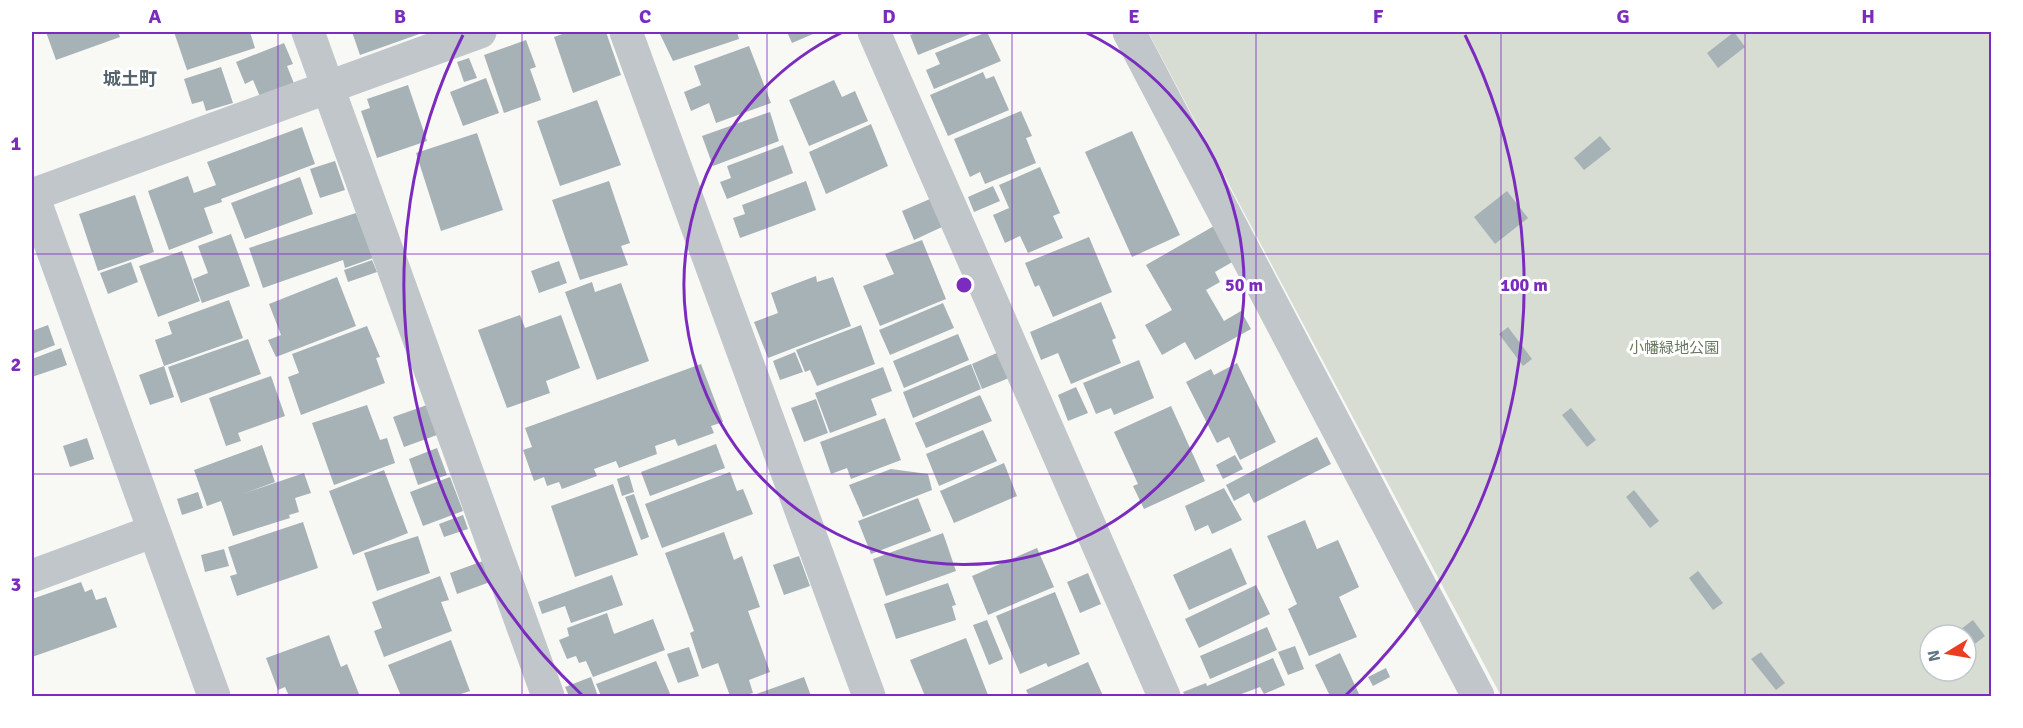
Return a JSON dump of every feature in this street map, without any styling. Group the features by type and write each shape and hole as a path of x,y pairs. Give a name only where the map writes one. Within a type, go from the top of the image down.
{"street":[{"path":"308,32 548,696"},
{"path":"214,696 32,194 480,32"},
{"path":"626,32 869,696"},
{"path":"874,32 1164,696"},
{"path":"1129,32 1478,696"},
{"path":"32,576 154,531"}],"green space":[{"name":"小幡緑地公園","path":"1148,32 1991,32 1991,696 1501,696"}],"building":[{"path":"46,32 118,32 120,37 56,60"},
{"path":"174,32 250,32 255,48 187,70"},
{"path":"352,32 425,32 360,55"},
{"path":"568,32 606,32 621,75 573,93 554,37"},
{"path":"659,32 737,32 739,39 673,61"},
{"path":"787,32 813,32 813,34 792,43"},
{"path":"918,32 975,32 918,55 910,35"},
{"path":"987,32 1001,61 934,89 926,70 940,64 935,53"},
{"path":"1734,32 1745,47 1718,68 1707,53"},
{"path":"526,40 536,67 530,69 541,100 504,113 484,55"},
{"path":"284,43 293,64 287,66 295,86 261,99 253,80 245,84 236,62"},
{"path":"749,46 771,103 716,123 709,103 691,111 684,92 701,85 694,66"},
{"path":"469,58 477,78 464,82 457,62"},
{"path":"221,67 233,103 206,111 203,101 192,104 184,79"},
{"path":"983,72 986,79 994,76 1009,110 948,136 930,95"},
{"path":"486,78 499,113 463,126 450,92"},
{"path":"834,80 842,97 855,91 868,121 809,146 789,100"},
{"path":"408,85 427,141 377,158 361,111 370,108 367,99"},
{"path":"597,100 621,165 560,186 537,121"},
{"path":"1021,111 1032,136 1026,138 1036,163 985,184 980,172 970,177 954,139"},
{"path":"770,112 779,141 713,166 702,136"},
{"path":"871,124 888,166 826,194 809,152"},
{"path":"302,127 315,164 221,199 222,202 204,208 213,233 169,250 148,191 188,176 194,193 216,185 207,162"},
{"path":"1132,131 1180,235 1132,257 1085,152"},
{"path":"477,133 503,210 441,231 416,153"},
{"path":"1600,136 1611,149 1584,170 1574,158"},
{"path":"783,145 793,173 727,199 720,182 731,178 727,166"},
{"path":"335,161 345,190 320,198 310,169"},
{"path":"1040,167 1060,213 1053,216 1063,238 1028,253 1020,236 1005,243 993,215 1009,208 999,185"},
{"path":"300,177 313,214 245,239 231,203"},
{"path":"609,181 630,243 621,246 628,265 580,280 552,200"},
{"path":"806,181 816,210 740,238 733,218 745,214 742,205"},
{"path":"993,186 1000,201 974,212 968,197"},
{"path":"1507,191 1528,218 1495,244 1474,217"},
{"path":"135,195 154,252 98,271 79,214"},
{"path":"930,199 942,227 914,240 902,211"},
{"path":"356,213 373,258 345,268 343,260 263,288 249,248"},
{"path":"1214,226 1234,261 1215,272 1220,282 1206,290 1224,321 1241,311 1251,329 1195,360 1185,342 1162,355 1145,325 1172,310 1146,265"},
{"path":"231,234 250,286 202,303 193,279 208,273 198,246"},
{"path":"1089,237 1112,292 1053,317 1039,285 1035,287 1025,263"},
{"path":"922,240 946,299 880,326 863,286 894,274 885,254"},
{"path":"182,251 200,301 158,317 139,266"},
{"path":"372,260 377,272 348,282 344,270"},
{"path":"559,261 567,283 539,293 531,271"},
{"path":"131,262 138,282 108,294 100,273"},
{"path":"816,276 817,282 833,277 851,326 768,358 754,322 778,313 771,293"},
{"path":"337,277 356,326 276,357 268,340 281,335 269,304"},
{"path":"592,282 595,292 621,283 649,361 597,380 565,292"},
{"path":"229,300 243,338 164,366 155,340 172,334 168,322"},
{"path":"1101,302 1116,338 1112,340 1121,363 1071,384 1058,353 1041,360 1030,332"},
{"path":"943,303 954,328 890,355 879,330"},
{"path":"520,315 525,328 561,315 580,368 546,381 550,393 507,408 478,330"},
{"path":"48,325 55,345 32,354 32,331"},
{"path":"861,325 875,364 817,386 810,370 805,372 796,350"},
{"path":"367,326 380,357 376,358 385,383 301,415 288,377 299,373 292,354"},
{"path":"1508,327 1532,359 1523,366 1499,334"},
{"path":"958,334 969,360 904,388 893,361"},
{"path":"248,339 261,374 181,403 168,367"},
{"path":"61,348 67,365 32,377 32,367 34,367 32,359"},
{"path":"795,352 803,372 780,380 773,361"},
{"path":"999,352 1009,378 982,389 972,364"},
{"path":"1139,360 1154,398 1114,415 1111,408 1096,414 1083,383"},
{"path":"1237,363 1276,442 1240,460 1229,437 1217,443 1186,382 1211,369 1214,375"},
{"path":"701,364 723,422 711,426 714,433 678,446 675,439 655,446 657,454 619,468 616,461 594,469 597,476 562,489 559,482 547,486 544,477 534,481 523,450 532,447 525,428"},
{"path":"971,364 981,389 913,418 903,392"},
{"path":"164,366 174,397 150,405 139,375"},
{"path":"883,367 892,391 871,399 877,415 830,433 815,393"},
{"path":"271,376 285,416 238,433 241,441 226,446 209,398"},
{"path":"1076,387 1088,413 1068,421 1058,395"},
{"path":"980,395 992,421 926,448 915,423"},
{"path":"816,399 828,433 804,442 791,408"},
{"path":"367,405 380,440 387,438 395,463 334,485 312,423"},
{"path":"427,405 437,435 404,447 393,417"},
{"path":"1171,406 1205,481 1144,509 1133,486 1138,484 1114,432"},
{"path":"1571,408 1596,440 1587,447 1562,415"},
{"path":"885,418 901,460 851,479 847,468 831,474 820,442"},
{"path":"983,430 997,461 939,486 926,454"},
{"path":"1317,437 1331,464 1254,503 1249,493 1234,501 1226,485"},
{"path":"87,438 94,459 70,467 63,446"},
{"path":"716,444 725,468 650,496 641,472"},
{"path":"262,445 275,482 242,494 304,473 311,493 295,498 299,512 289,515 290,518 233,536 221,501 207,506 194,470"},
{"path":"437,448 447,475 418,485 409,459"},
{"path":"1235,455 1243,469 1223,479 1216,465"},
{"path":"1004,463 1017,496 954,523 940,491"},
{"path":"891,469 928,474 932,490 863,517 849,485"},
{"path":"384,470 408,533 353,555 329,491"},
{"path":"730,472 737,491 743,489 753,514 662,548 645,504"},
{"path":"629,475 634,492 622,496 617,479"},
{"path":"450,477 463,511 423,526 410,492"},
{"path":"613,484 638,555 575,577 551,506"},
{"path":"1224,488 1242,520 1212,534 1208,525 1195,531 1185,506"},
{"path":"1634,490 1659,521 1650,528 1626,497"},
{"path":"198,492 203,508 182,515 177,499"},
{"path":"634,494 649,537 641,540 625,497"},
{"path":"918,498 931,531 871,554 858,521"},
{"path":"463,515 468,529 444,537 439,524"},
{"path":"1305,520 1317,549 1338,540 1359,587 1339,597 1357,637 1309,656 1288,609 1297,604 1267,536"},
{"path":"303,522 318,568 237,596 230,576 237,574 228,547"},
{"path":"724,532 734,560 742,556 760,607 748,611 770,672 749,680 753,693 743,696 730,696 718,663 702,669 690,633 694,631 665,553"},
{"path":"943,533 956,571 886,596 873,559"},
{"path":"418,536 430,573 377,591 364,553"},
{"path":"1037,548 1054,587 988,615 972,576"},
{"path":"1231,548 1247,584 1189,610 1173,575"},
{"path":"224,549 229,566 205,572 201,555"},
{"path":"799,556 810,586 784,595 773,565"},
{"path":"483,561 490,582 457,594 450,573"},
{"path":"1698,571 1723,603 1713,610 1689,578"},
{"path":"1088,573 1101,604 1080,613 1067,582"},
{"path":"612,575 623,605 571,623 565,606 542,614 538,602"},
{"path":"440,576 449,600 441,602 452,631 384,657 374,631 382,628 372,602"},
{"path":"81,582 85,592 92,589 96,600 106,597 117,627 32,657 32,599"},
{"path":"948,583 956,605 952,606 956,620 896,639 884,604"},
{"path":"1256,585 1270,614 1199,648 1185,619"},
{"path":"1055,592 1080,654 1048,667 1046,663 1020,674 996,616"},
{"path":"607,613 614,634 653,619 665,650 593,677 586,661 579,663 576,656 567,659 559,640 569,636 567,628"},
{"path":"987,620 1003,659 989,665 973,625"},
{"path":"1267,627 1277,650 1210,679 1200,656"},
{"path":"1978,627 1985,636 1978,642"},
{"path":"329,635 341,667 347,664 359,694 353,696 289,696 285,687 278,690 266,658"},
{"path":"966,638 988,695 925,696 910,660"},
{"path":"451,640 470,691 455,696 401,696 388,665"},
{"path":"1295,646 1304,669 1288,675 1278,652"},
{"path":"689,647 699,676 678,683 667,654"},
{"path":"1761,652 1785,683 1776,690 1751,659"},
{"path":"1340,653 1359,694 1354,696 1330,696 1315,665"},
{"path":"1273,658 1285,685 1264,694 1260,687 1236,696 1185,696 1183,692 1206,683 1207,686"},
{"path":"656,661 671,696 601,696 596,684"},
{"path":"1088,662 1103,696 1029,696 1026,690"},
{"path":"1386,668 1390,677 1373,686 1368,677"},
{"path":"591,677 598,696 569,696 565,687"},
{"path":"804,677 811,696 751,696"}],"district":[{"name":"城土町","path":"130,79"}]}
